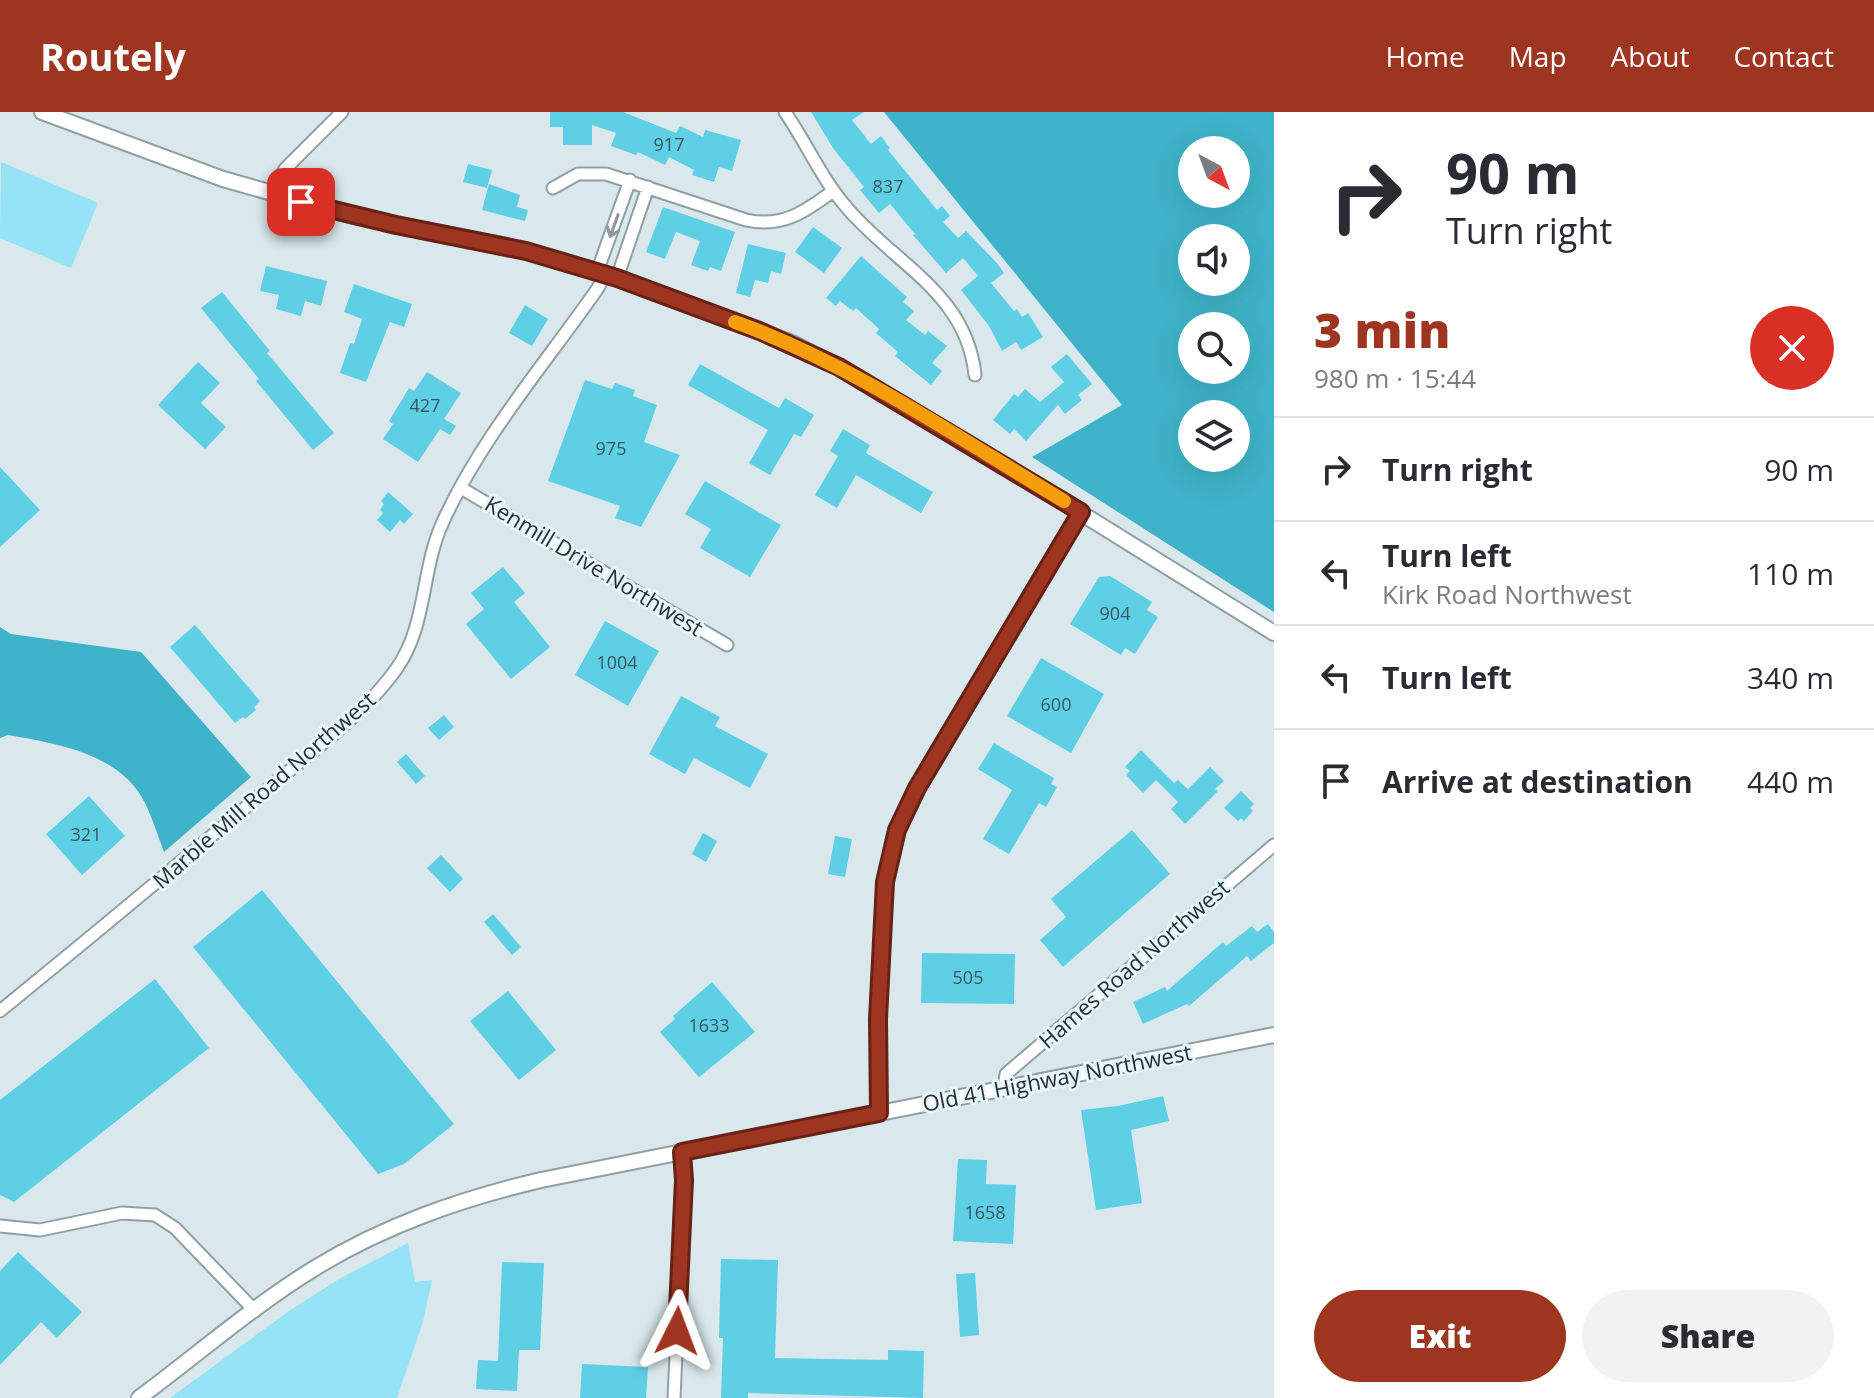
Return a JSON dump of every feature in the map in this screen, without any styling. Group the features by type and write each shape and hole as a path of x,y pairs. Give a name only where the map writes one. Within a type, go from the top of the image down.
{"street":[{"path":"42,112 64,116 186,167 272,193 353,216 526,251 606,275 792,343 839,367 1081,512 1274,633"},
{"path":"272,193 285,169 342,112"},
{"path":"785,112 833,191 863,225 923,278 945,303 967,338 975,375"},
{"path":"553,188 578,174 592,172 630,180 746,220 765,223 798,216 833,191"},
{"path":"606,275 630,180"},
{"path":"606,275 648,187"},
{"name":"Marble Mill Road Northwest","path":"0,1011 379,693 413,638 441,527 461,488 493,436 606,275"},
{"name":"Kenmill Drive Northwest","path":"461,488 727,645"},
{"path":"879,1113 878,1019 883,902 889,857 897,830 917,788 1081,512"},
{"name":"Hames Road Northwest","path":"1004,1088 1006,1074 1274,845"},
{"name":"Old 41 Highway Northwest","path":"139,1398 302,1276 348,1249 424,1214 492,1192 1274,1035"},
{"path":"674,1398 684,1180 682,1152"},
{"path":"0,1226 40,1230 134,1211 155,1215 175,1228 255,1311"}],"shaded area":[{"path":"884,112 1274,112 1274,612 1032,457 1122,405"},
{"path":"1,162 98,203 71,268 0,238"},
{"path":"0,627 11,634 141,652 251,777 164,852 146,805 121,774 87,754 68,748 8,735 0,738"},
{"path":"408,1243 415,1282 432,1280 423,1322 397,1398 170,1398 289,1311 339,1279"}],"building":[{"path":"550,112 623,112 676,133 680,126 703,137 705,130 741,140 732,171 719,167 714,182 692,175 694,170 669,157 665,165 638,152 636,155 611,146 616,133 592,125 592,145 563,145 563,127 550,127"},
{"path":"811,112 864,112 852,120 871,144 881,136 890,148 888,150 937,210 942,206 950,216 943,222 958,238 966,231 996,262 1004,273 991,283 1014,311 1017,309 1022,317 1028,313 1043,337 1021,350 1016,342 1002,351 989,326 961,290 978,276 963,258 946,273 890,204 879,213 860,190 864,187 833,148"},
{"path":"468,164 492,170 487,188 463,182"},
{"path":"489,184 520,195 517,207 528,210 525,221 482,210"},
{"path":"663,207 735,232 721,271 710,267 708,271 691,265 700,241 676,232 665,259 646,252"},
{"path":"813,227 842,248 824,273 795,252"},
{"path":"748,244 786,253 781,274 771,271 768,283 755,280 750,297 736,293"},
{"path":"861,256 907,297 903,302 914,311 906,320 925,335 928,331 947,346 932,363 942,371 931,385 895,356 898,352 876,333 879,329 856,308 853,311 840,301 836,306 826,298"},
{"path":"266,266 327,281 321,306 305,301 301,316 276,309 279,295 260,291"},
{"path":"354,284 412,304 404,327 390,322 366,382 340,373 362,319 344,312"},
{"path":"222,292 270,351 267,353 334,433 313,450 201,308"},
{"path":"525,305 548,319 532,346 509,333"},
{"path":"1067,354 1092,384 1078,395 1082,400 1065,414 1058,405 1026,441 1014,429 1010,434 993,420 1014,394 1018,397 1025,389 1040,402 1064,382 1051,367"},
{"path":"198,362 220,383 201,403 226,427 205,449 158,405"},
{"path":"700,364 779,408 785,398 814,415 801,437 794,434 770,475 749,463 768,430 688,385"},
{"path":"427,372 461,393 444,419 456,426 450,435 440,429 418,462 383,439 393,424 389,421 409,388 414,391"},
{"path":"585,380 612,389 615,383 635,390 633,396 657,405 644,442 680,455 641,527 615,518 620,506 548,481"},
{"path":"843,429 870,445 866,453 933,492 921,513 856,475 837,508 815,495 838,456 830,451"},
{"path":"0,467 40,510 0,547"},
{"path":"705,481 781,525 750,577 700,548 711,529 685,514"},
{"path":"388,492 413,514 404,524 400,520 390,532 377,520 383,513 380,510 384,504 381,501"},
{"path":"503,567 525,593 514,602 550,647 511,679 466,624 484,609 471,593"},
{"path":"1110,576 1152,602 1147,610 1158,617 1135,654 1125,648 1121,655 1070,624 1099,577"},
{"path":"605,621 659,651 628,706 575,675"},
{"path":"195,625 260,701 254,707 256,710 245,719 243,717 235,723 170,647"},
{"path":"1041,658 1104,694 1071,753 1007,716"},
{"path":"681,696 720,717 715,726 768,754 750,788 694,758 685,774 649,754"},
{"path":"444,715 454,727 439,740 428,728"},
{"path":"994,743 1054,778 1051,784 1057,787 1046,807 1039,803 1009,854 983,839 1012,790 978,769"},
{"path":"1141,750 1174,783 1178,780 1188,789 1210,767 1224,781 1185,824 1171,809 1178,802 1156,780 1143,793 1126,775 1130,771 1125,767"},
{"path":"406,754 425,776 416,784 397,762"},
{"path":"1241,791 1254,804 1250,808 1253,811 1244,821 1241,818 1238,821 1224,808"},
{"path":"89,796 125,836 82,875 46,834"},
{"path":"1132,830 1170,874 1063,967 1040,940 1066,917 1051,899"},
{"path":"703,833 717,841 706,862 692,854"},
{"path":"835,836 852,839 845,877 828,874"},
{"path":"441,855 463,879 450,892 427,868"},
{"path":"262,890 454,1124 404,1164 378,1174 193,947"},
{"path":"493,914 521,947 512,955 484,922"},
{"path":"1268,924 1274,932 1274,943 1251,961 1247,956 1189,1006 1187,1004 1143,1024 1133,1002 1165,987 1167,991 1223,942 1226,946 1252,926 1257,932"},
{"path":"922,953 1015,954 1014,1004 921,1003"},
{"path":"155,979 209,1048 14,1202 0,1195 0,1100"},
{"path":"712,982 755,1032 699,1077 660,1032 675,1019 673,1016"},
{"path":"508,991 556,1050 519,1080 470,1021"},
{"path":"1163,1096 1169,1121 1131,1130 1142,1203 1096,1210 1081,1110"},
{"path":"958,1159 987,1160 986,1184 1016,1185 1013,1244 953,1241"},
{"path":"18,1252 82,1312 57,1338 41,1322 0,1365 0,1271"},
{"path":"721,1259 778,1260 775,1358 888,1360 888,1350 924,1351 923,1398 748,1393 748,1398 721,1398"},
{"path":"502,1262 544,1263 540,1350 519,1350 517,1391 476,1389 478,1360 498,1361"},
{"path":"975,1273 979,1335 960,1337 956,1274"},
{"path":"582,1364 648,1367 646,1398 580,1398"}],"slow traffic":[{"path":"735,322 792,343 839,367 1064,501"}],"route":[{"path":"301,202 353,216 526,251 617,278 792,343 839,367 1081,512 917,788 897,830 889,857 883,902 878,1019 879,1113 682,1152 684,1180 677,1331"}]}
